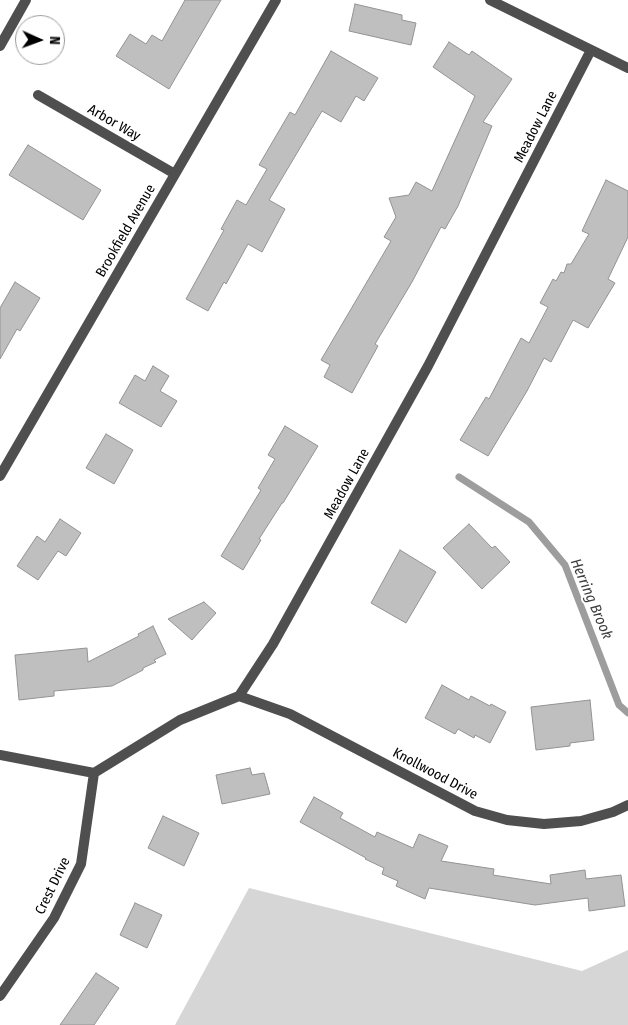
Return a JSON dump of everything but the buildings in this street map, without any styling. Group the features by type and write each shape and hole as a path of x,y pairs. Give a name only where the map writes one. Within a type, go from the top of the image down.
{"street":[{"path":"0,46 26,0"},
{"name":"Brookfield Avenue","path":"0,476 276,0"},
{"path":"490,0 628,68"},
{"name":"Meadow Lane","path":"238,696 273,644 428,366 590,50"},
{"name":"Arbor Way","path":"38,95 175,174"},
{"path":"0,755 94,773 180,720 238,696"},
{"name":"Knollwood Drive","path":"238,696 290,714 475,811 507,820 544,824 581,821 613,812 628,805"},
{"name":"Crest Drive","path":"0,996 54,918 81,864 94,773"}],"shaded area":[{"path":"249,888 582,971 628,950 628,1025 175,1025"}],"waterway":[{"name":"Herring Brook","path":"459,477 529,522 565,565 619,705 628,713"}]}
